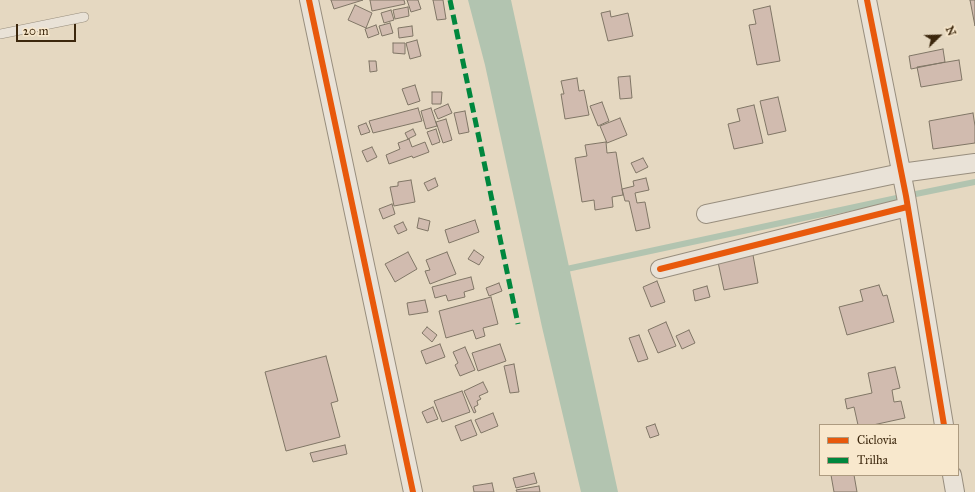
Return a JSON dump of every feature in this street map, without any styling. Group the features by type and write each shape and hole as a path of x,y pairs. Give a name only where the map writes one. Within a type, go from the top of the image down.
{"street":[{"path":"309,0 413,492"},
{"path":"867,0 901,173 944,424"},
{"path":"706,214 901,173 975,162"},
{"path":"660,269 907,207"},
{"path":"952,476 955,492"}],"lane":[{"path":"0,34 84,17"}],"shaded area":[{"path":"468,0 511,0 618,492 581,492 542,327 485,65"}],"building":[{"path":"331,0 363,0 334,9"},
{"path":"370,0 404,0 405,4 372,11"},
{"path":"407,0 418,0 421,9 411,12"},
{"path":"433,0 443,0 446,19 437,20"},
{"path":"970,0 975,0 975,26"},
{"path":"355,5 372,13 366,28 348,20"},
{"path":"770,6 780,61 757,65 749,25 756,24 753,10"},
{"path":"408,7 409,16 395,19 393,10"},
{"path":"391,10 394,20 384,23 381,13"},
{"path":"610,11 611,17 628,13 633,36 608,41 601,13"},
{"path":"390,23 393,33 382,36 379,26"},
{"path":"376,25 379,34 368,38 365,29"},
{"path":"412,26 413,36 399,38 398,28"},
{"path":"417,40 421,56 410,59 406,43"},
{"path":"393,43 405,43 405,54 393,53"},
{"path":"943,49 945,62 911,69 909,56"},
{"path":"959,60 962,80 921,87 917,67"},
{"path":"369,61 376,61 377,71 370,72"},
{"path":"630,76 632,98 620,99 618,77"},
{"path":"577,78 579,91 584,90 589,115 565,119 561,94 564,94 561,81"},
{"path":"415,85 420,101 408,105 402,89"},
{"path":"432,92 442,92 441,104 432,104"},
{"path":"778,97 786,131 768,135 760,101"},
{"path":"602,102 609,121 598,126 590,106"},
{"path":"448,104 452,113 438,119 434,110"},
{"path":"754,105 763,143 734,149 728,124 740,121 737,109"},
{"path":"418,108 422,121 373,133 369,121"},
{"path":"431,108 437,126 426,129 421,111"},
{"path":"465,111 469,132 459,134 454,113"},
{"path":"973,113 975,143 933,149 929,121"},
{"path":"620,118 627,135 607,143 600,126"},
{"path":"446,119 452,140 443,143 436,122"},
{"path":"366,123 370,132 361,135 358,126"},
{"path":"413,129 416,135 408,139 405,133"},
{"path":"436,129 440,142 432,145 427,132"},
{"path":"409,139 412,147 425,142 429,152 389,164 386,155 400,149 398,143"},
{"path":"606,142 607,153 616,152 623,195 612,197 613,207 595,210 594,200 582,202 575,158 587,156 585,145"},
{"path":"372,147 377,157 367,162 362,151"},
{"path":"643,158 648,167 636,173 631,163"},
{"path":"435,178 438,186 428,191 424,183"},
{"path":"646,178 649,190 635,193 637,203 645,202 650,228 636,231 629,201 625,201 622,189 634,186 633,181"},
{"path":"411,180 415,202 394,206 390,187 398,186 398,182"},
{"path":"392,204 395,214 383,219 379,209"},
{"path":"419,218 430,221 428,231 417,228"},
{"path":"475,220 479,232 449,243 445,230"},
{"path":"403,222 407,230 398,234 394,226"},
{"path":"474,250 484,257 479,265 468,259"},
{"path":"408,252 417,269 395,282 385,264"},
{"path":"447,252 456,274 430,284 425,271 430,270 426,260"},
{"path":"753,255 758,283 724,290 718,262"},
{"path":"471,277 474,289 464,292 465,297 448,301 446,295 435,298 432,287"},
{"path":"657,281 665,302 651,307 643,287"},
{"path":"499,283 502,291 489,296 486,288"},
{"path":"879,285 883,296 887,295 894,322 847,335 839,307 863,301 860,290"},
{"path":"707,286 710,297 695,301 693,290"},
{"path":"491,297 498,324 483,328 485,336 476,339 473,330 446,338 439,311"},
{"path":"425,300 428,312 409,315 407,303"},
{"path":"666,322 676,346 658,353 648,330"},
{"path":"427,327 437,335 432,342 422,333"},
{"path":"689,330 695,343 682,349 676,336"},
{"path":"639,335 648,359 638,362 629,338"},
{"path":"440,344 445,357 426,364 421,351"},
{"path":"500,344 506,361 478,371 472,353"},
{"path":"465,347 475,370 460,376 455,365 458,363 453,352"},
{"path":"326,356 338,401 331,403 340,437 286,451 265,372"},
{"path":"514,364 519,392 510,393 504,366"},
{"path":"895,367 900,388 892,390 894,402 901,401 905,418 878,424 858,424 854,407 847,409 845,399 872,393 868,373"},
{"path":"483,382 488,392 479,396 481,399 477,401 478,405 474,407 476,412 474,413 464,391"},
{"path":"462,391 470,412 442,422 434,401"},
{"path":"433,407 438,419 427,423 422,412"},
{"path":"493,413 498,426 481,433 475,420"},
{"path":"471,420 477,435 461,441 455,426"},
{"path":"655,424 659,435 650,438 646,427"},
{"path":"345,445 347,454 313,462 310,453"},
{"path":"534,473 537,483 516,488 513,478"},
{"path":"831,476 854,476 857,492 834,492"},
{"path":"492,483 494,492 474,492 473,486"},
{"path":"539,486 540,492 517,492 516,490"}],"waterway":[{"path":"562,270 975,182"}],"marked path":[{"path":"450,0 518,324"}],"cycle path":[{"path":"309,0 413,492"},
{"path":"867,0 906,196 944,424"},
{"path":"660,269 907,207"}]}
